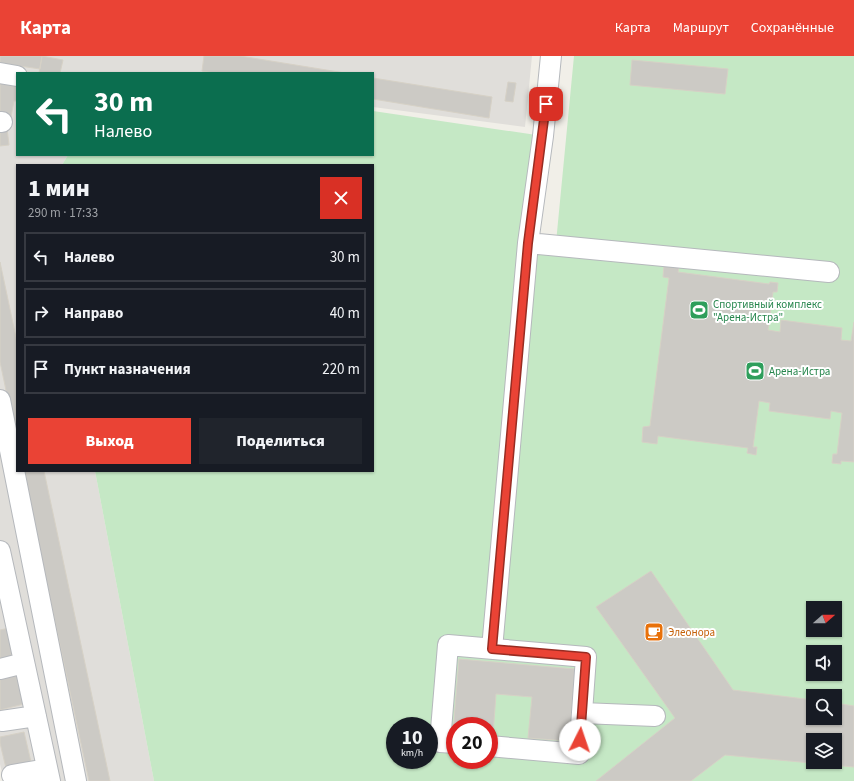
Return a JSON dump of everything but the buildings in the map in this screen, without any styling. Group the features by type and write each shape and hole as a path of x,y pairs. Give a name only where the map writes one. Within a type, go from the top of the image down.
{"lane":[{"path":"492,649 528,243 543,136 551,56"},
{"path":"0,73 16,76"},
{"path":"528,243 829,272"},
{"path":"0,400 76,781"},
{"path":"0,551 8,623 24,663 48,775 12,775"},
{"path":"446,742 440,742 448,645 586,657 579,754 498,747"},
{"path":"0,669 24,663"},
{"path":"582,713 655,716"},
{"path":"2,722 36,716"}],"shaded area":[{"path":"0,56 532,56 525,127 374,107 374,72 16,72 16,156 67,156 63,164 16,164 16,472 95,472 154,781 4,781 0,764"}],"green space":[{"path":"574,56 854,56 854,781 154,781 95,472 374,472 374,164 63,164 67,156 374,156 374,111 543,136 532,250 555,253"}],"place":[{"name":"Спортивный комплекс \"Арена-Истра\"","path":"699,310"},
{"name":"Арена-Истра","path":"755,371"},
{"name":"Элеонора","path":"654,632"}],"route":[{"path":"546,104 528,243 492,649 586,657 580,740"}]}
